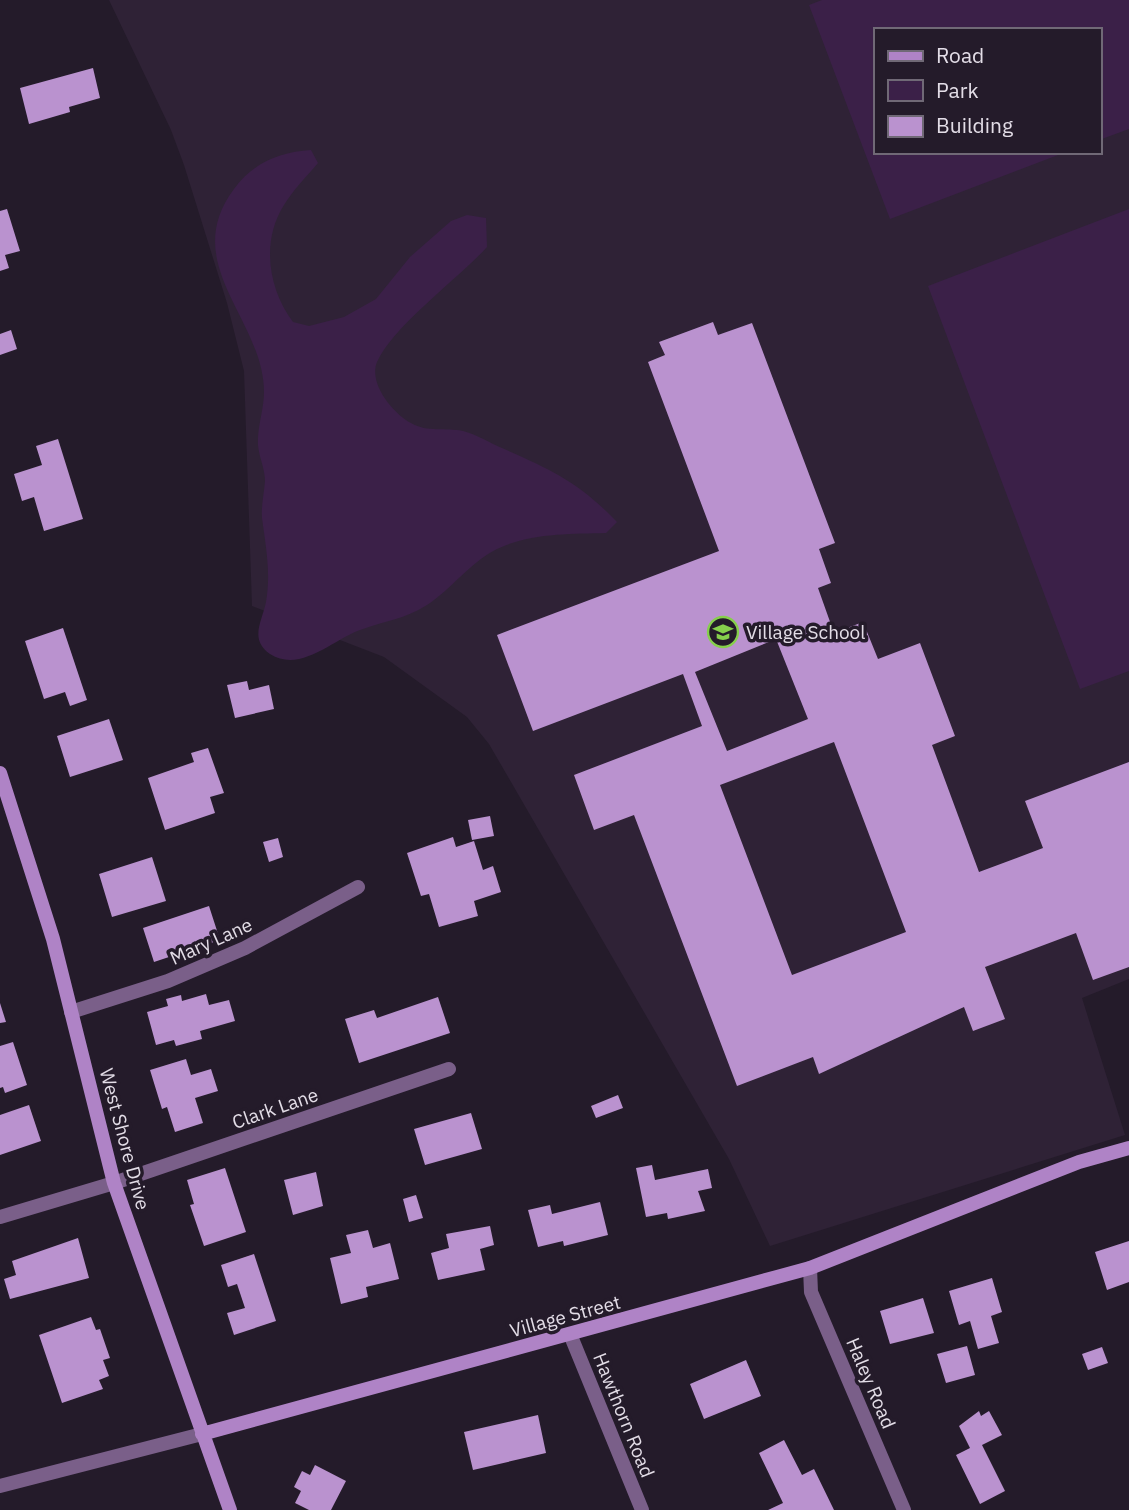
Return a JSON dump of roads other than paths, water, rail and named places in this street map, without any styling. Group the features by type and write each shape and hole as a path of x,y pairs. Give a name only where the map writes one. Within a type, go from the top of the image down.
{"main road":[{"name":"West Shore Drive","path":"0,773 53,939 114,1183 230,1510"},
{"name":"Village Street","path":"202,1434 810,1268 1079,1162 1129,1148"}],"street":[{"name":"Mary Lane","path":"71,1012 168,981 245,948 358,887"},
{"name":"Clark Lane","path":"0,1217 114,1183 449,1069"},
{"name":"Haley Road","path":"810,1268 811,1292 904,1510"},
{"name":"Hawthorn Road","path":"570,1334 642,1510"},
{"name":"Village Street","path":"0,1486 202,1434"}],"place":[{"name":"Village School","path":"723,632"}]}
